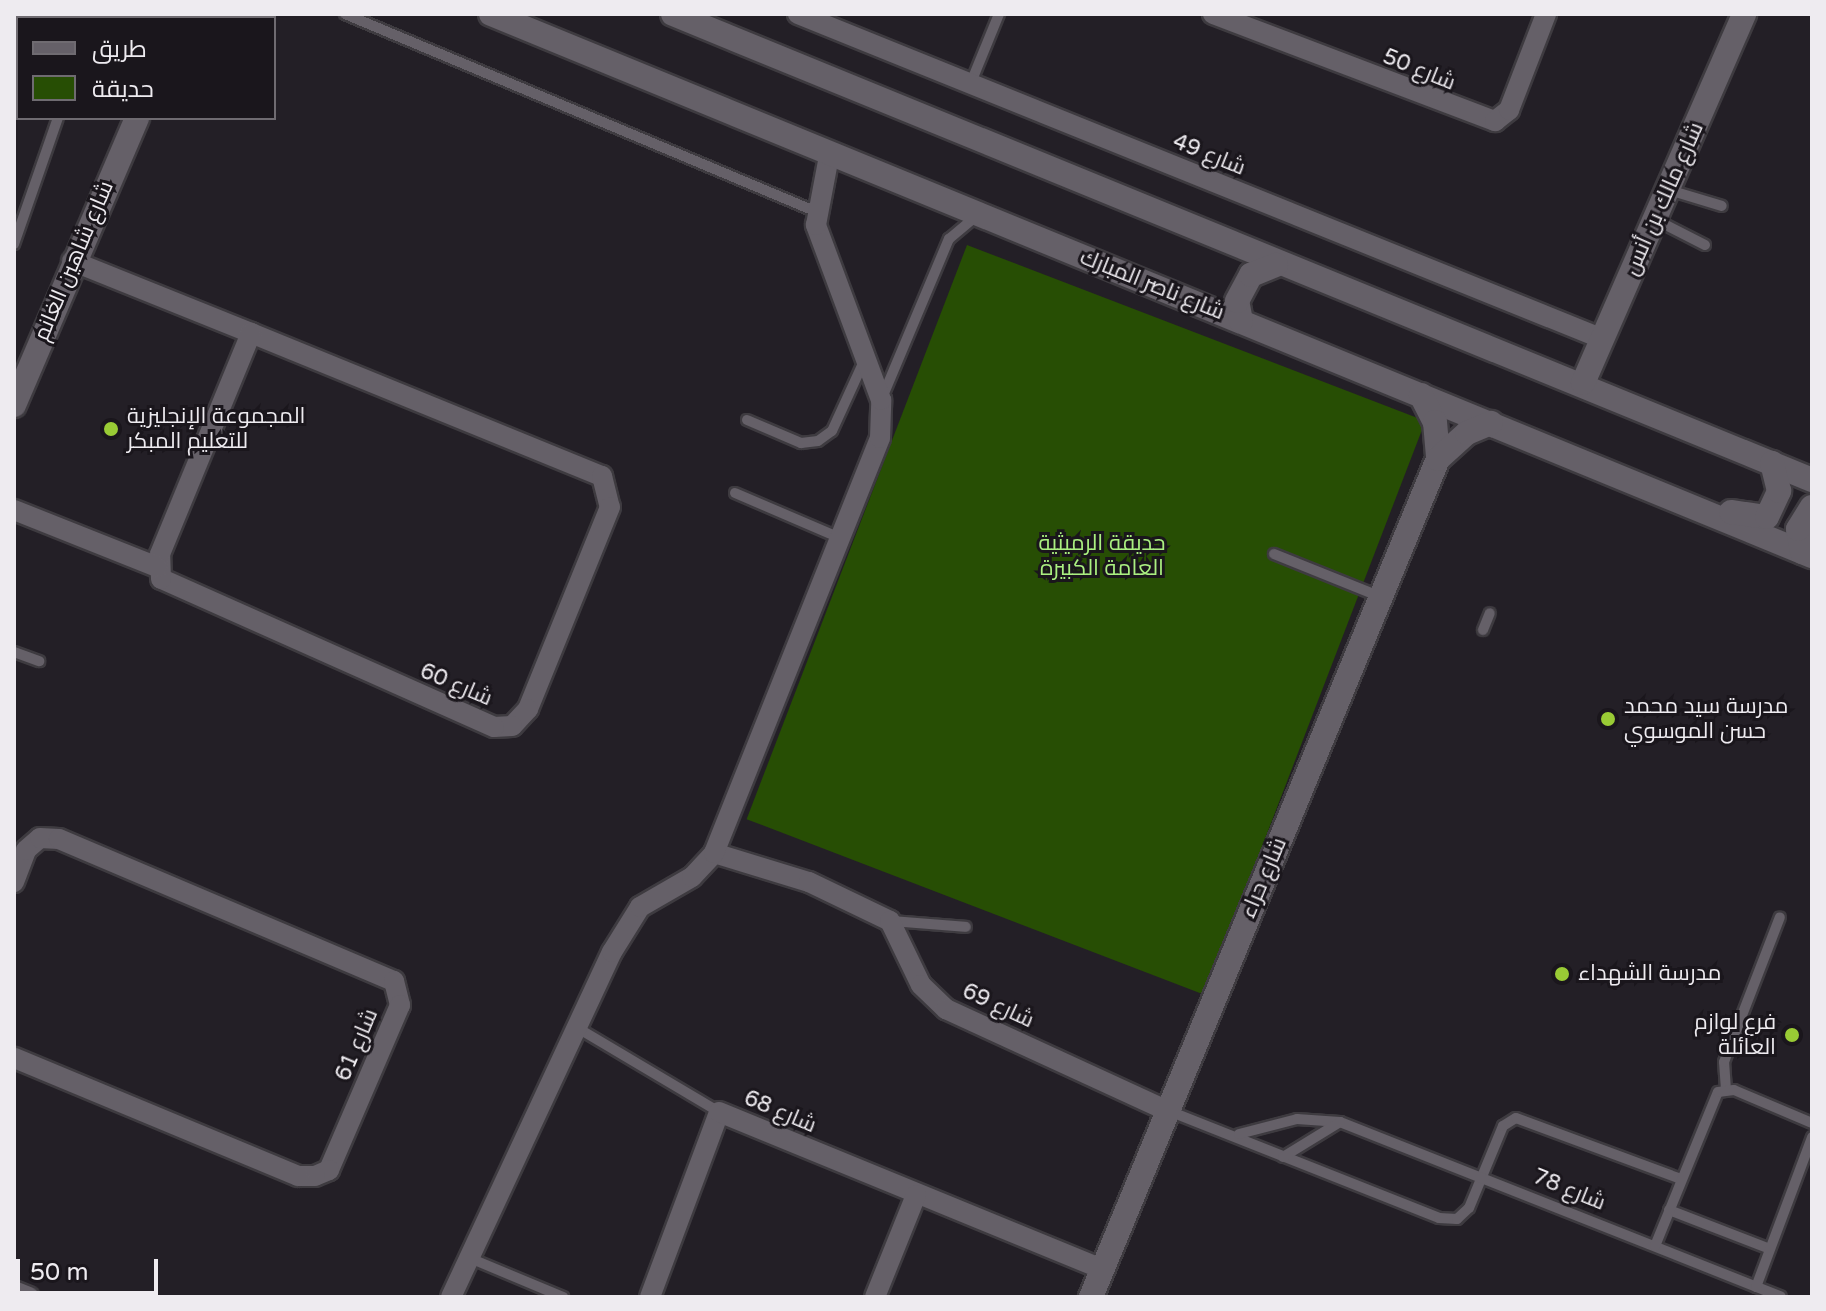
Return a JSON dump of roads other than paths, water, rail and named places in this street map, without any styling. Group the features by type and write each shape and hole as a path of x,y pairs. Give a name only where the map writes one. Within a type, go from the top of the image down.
{"street":[{"name":"شارع ناصر المبارك","path":"491,14 829,156 1241,321 1807,554"},
{"path":"673,14 1276,265 1583,383 1812,480"},
{"name":"شارع 49","path":"798,14 1603,339"},
{"name":"شارع 50","path":"1213,14 1495,121 1509,110 1546,14"},
{"name":"شارع مالك بن أنس","path":"1583,383 1744,14"},
{"name":"شارع شاهين الغانم","path":"14,405 72,261 136,120"},
{"path":"451,1297 472,1259 576,1026 640,907 692,877 714,853 880,438 881,400 820,238 817,212 829,156"},
{"name":"شارع 60","path":"72,261 602,476 610,507 528,709 512,726 494,727 180,593 157,567"},
{"path":"1241,321 1237,301 1251,275 1276,265"},
{"path":"14,510 157,567 251,333"},
{"name":"شارع حراء","path":"1091,1297 1438,459 1435,422 1421,395"},
{"path":"1438,459 1491,423"},
{"path":"1690,505 1767,517 1779,491 1772,463"},
{"path":"1807,554 1798,529 1812,507"},
{"name":"شارع 61","path":"14,882 26,850 40,838 59,839 394,981 400,1005 329,1170 315,1176 298,1176 14,1058"},
{"path":"714,853 809,882 890,921"},
{"name":"شارع 69","path":"890,921 921,985 946,1009 1168,1111"},
{"name":"شارع 68","path":"650,1297 719,1112 1102,1269"},
{"path":"875,1297 916,1195"},
{"path":"14,1291 29,1297"}],"lane":[{"path":"345,14 817,212"},
{"path":"970,85 999,14"},
{"path":"14,244 57,120"},
{"path":"1669,190 1722,206"},
{"path":"881,400 949,239 978,215"},
{"path":"1656,220 1705,245"},
{"path":"747,420 801,443 818,441 832,431 865,359"},
{"path":"735,493 840,538"},
{"path":"1274,554 1381,597"},
{"path":"1483,630 1490,613"},
{"path":"14,652 39,661"},
{"path":"1726,1090 1724,1062 1780,917"},
{"path":"890,921 966,927"},
{"path":"576,1026 719,1112"},
{"path":"1655,1246 1713,1097 1726,1090 1812,1123"},
{"name":"شارع 78","path":"1168,1111 1439,1218 1463,1213 1485,1177 1503,1126 1516,1118 1681,1179"},
{"name":"شارع 78","path":"1229,1133 1269,1132 1297,1119 1340,1122 1781,1297"},
{"path":"1283,1157 1340,1122"},
{"path":"1756,1287 1812,1137"},
{"path":"1669,1210 1770,1249"},
{"path":"472,1259 563,1297"}],"place":[{"name":"المجموعة الإنجليزية للتعليم المبكر","path":"111,429"},
{"name":"مدرسة سيد محمد حسن الموسوي","path":"1608,719"},
{"name":"مدرسة الشهداء","path":"1562,974"},
{"name":"فرع لوازم العائلة","path":"1792,1035"}],"park label":[{"name":"حديقة الرميثية العامة الكبيرة","path":"1102,556"}]}
